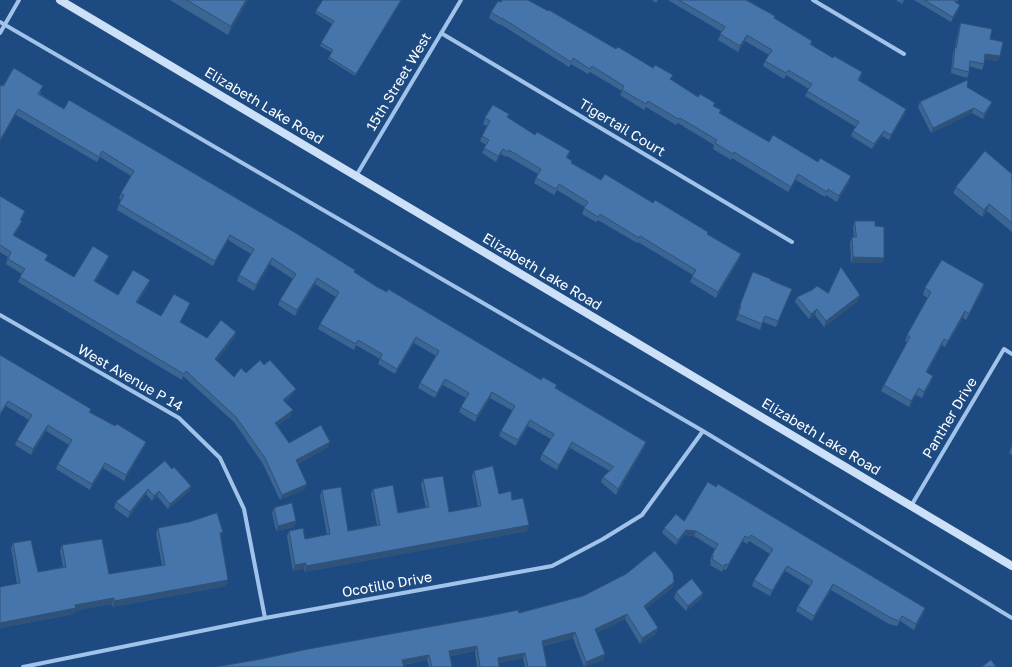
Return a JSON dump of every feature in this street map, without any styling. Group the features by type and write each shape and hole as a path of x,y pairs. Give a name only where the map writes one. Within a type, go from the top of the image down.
{"main road":[{"name":"Elizabeth Lake Road","path":"60,0 1012,566"}],"street":[{"path":"0,33 19,0"},
{"name":"15th Street West","path":"356,176 461,0"},
{"path":"813,0 904,54"},
{"path":"0,22 703,431 1012,618"},
{"name":"Tigertail Court","path":"441,33 792,242"},
{"name":"West Avenue P 14","path":"0,315 179,418 220,458 244,510 264,618"},
{"name":"Panther Drive","path":"911,506 1004,349 1012,354"},
{"name":"Ocotillo Drive","path":"23,667 264,618 552,566 642,516 703,431"}],"building":[{"path":"187,0 246,0 231,26"},
{"path":"323,0 401,0 356,74 329,57 333,50 321,43 334,21 316,11"},
{"path":"502,0 528,0 548,11 549,10 616,49 618,47 653,68 655,65 673,75 670,79 698,97 700,94 715,103 713,106 721,110 719,113 769,142 773,135 818,162 820,158 851,176 839,196 828,189 827,192 798,174 791,187 734,152 733,154 715,143 717,140 680,118 678,119 648,101 646,104 622,90 624,86 592,66 590,69 573,58 571,62 491,12 498,1 501,2"},
{"path":"679,0 746,0 775,16 774,18 812,41 810,44 833,58 834,56 862,72 858,80 906,109 891,135 884,131 874,144 853,131 859,122 807,91 812,84 788,70 786,73 765,61 772,50 747,35 740,46 720,34 725,27"},
{"path":"925,0 956,0 955,2 960,5 953,17"},
{"path":"961,23 992,29 990,39 1003,42 1000,56 985,54 984,64 970,61 969,72 953,68 955,47 956,48"},
{"path":"14,68 43,86 38,94 64,109 69,100 294,232 355,270 354,272 377,287 387,292 388,289 541,380 543,377 557,385 555,388 646,442 618,489 603,477 614,467 572,442 559,465 542,454 554,434 530,420 518,440 501,431 515,406 492,392 477,416 461,407 469,393 445,379 437,393 420,383 439,351 416,337 397,369 380,359 382,354 358,340 356,344 320,324 339,292 317,278 297,310 280,300 296,274 272,258 256,285 239,275 254,249 230,235 215,261 119,204 124,195 121,193 134,171 102,151 99,157 18,109 0,140 0,86 3,86"},
{"path":"968,80 967,87 992,102 984,114 974,108 933,128 920,102"},
{"path":"493,105 509,114 507,117 535,135 537,132 570,151 566,157 572,161 571,163 601,180 605,174 653,203 655,200 741,254 718,292 692,277 696,270 640,236 639,238 600,214 598,217 584,208 588,202 559,184 556,189 536,178 541,169 509,150 508,152 503,149 498,156 484,148 489,140 482,136 490,121 485,118"},
{"path":"985,151 1012,174 1012,223 989,204 984,210 956,187"},
{"path":"0,196 25,211 20,220 22,221 13,235 48,255 45,260 74,277 93,246 109,256 94,281 118,295 133,270 150,280 136,302 161,316 174,294 190,303 180,322 207,338 221,320 236,332 215,359 234,377 241,368 246,373 260,360 264,365 270,360 296,389 283,400 293,410 275,423 289,443 321,425 330,442 296,460 307,484 282,495 265,458 236,417 186,371 184,374 20,277 25,269 8,259 11,252 0,245"},
{"path":"855,221 875,221 875,226 884,227 884,258 853,257 852,237 856,237"},
{"path":"942,260 984,284 969,314 965,311 948,341 944,339 926,372 933,376 924,392 919,388 911,401 884,385 910,337 907,335 931,292 925,288"},
{"path":"841,267 860,295 826,321 817,309 811,314 797,297 817,286 828,293"},
{"path":"753,272 792,289 778,321 765,316 762,324 738,314"},
{"path":"0,355 91,409 89,412 115,426 117,424 146,442 126,475 105,463 92,484 58,464 72,440 48,425 33,449 17,440 32,415 8,401 0,414"},
{"path":"165,461 172,469 174,467 191,486 170,504 159,491 154,496 148,489 130,512 116,502"},
{"path":"493,466 499,494 511,491 512,500 523,498 529,525 306,566 306,563 295,565 289,531 303,528 305,539 330,534 322,490 341,487 348,531 380,525 373,489 393,485 398,513 429,507 423,479 443,476 449,512 481,506 474,471"},
{"path":"708,482 716,487 718,484 925,608 916,624 902,616 899,621 891,618 833,584 814,616 798,606 813,581 787,566 772,591 754,580 773,549 751,535 749,538 745,536 728,565 725,564 724,567 712,559 712,555 718,544 696,531 686,530 678,540 664,528 676,514 684,521"},
{"path":"292,503 296,521 278,526 274,508"},
{"path":"217,513 223,532 220,533 228,580 114,601 114,598 75,605 76,608 0,623 0,587 20,583 13,543 31,540 38,572 66,567 62,545 102,539 109,574 165,565 158,528 189,522"},
{"path":"655,551 673,573 674,582 644,606 658,628 642,638 627,614 595,629 605,654 586,662 575,632 542,641 547,667 528,667 525,653 498,658 499,667 480,667 477,646 449,651 452,667 432,667 429,655 402,660 404,667 215,667 518,610 519,613 583,596 626,574"},
{"path":"692,579 703,593 688,606 676,592"},
{"path":"991,660 996,667 982,667"}]}
